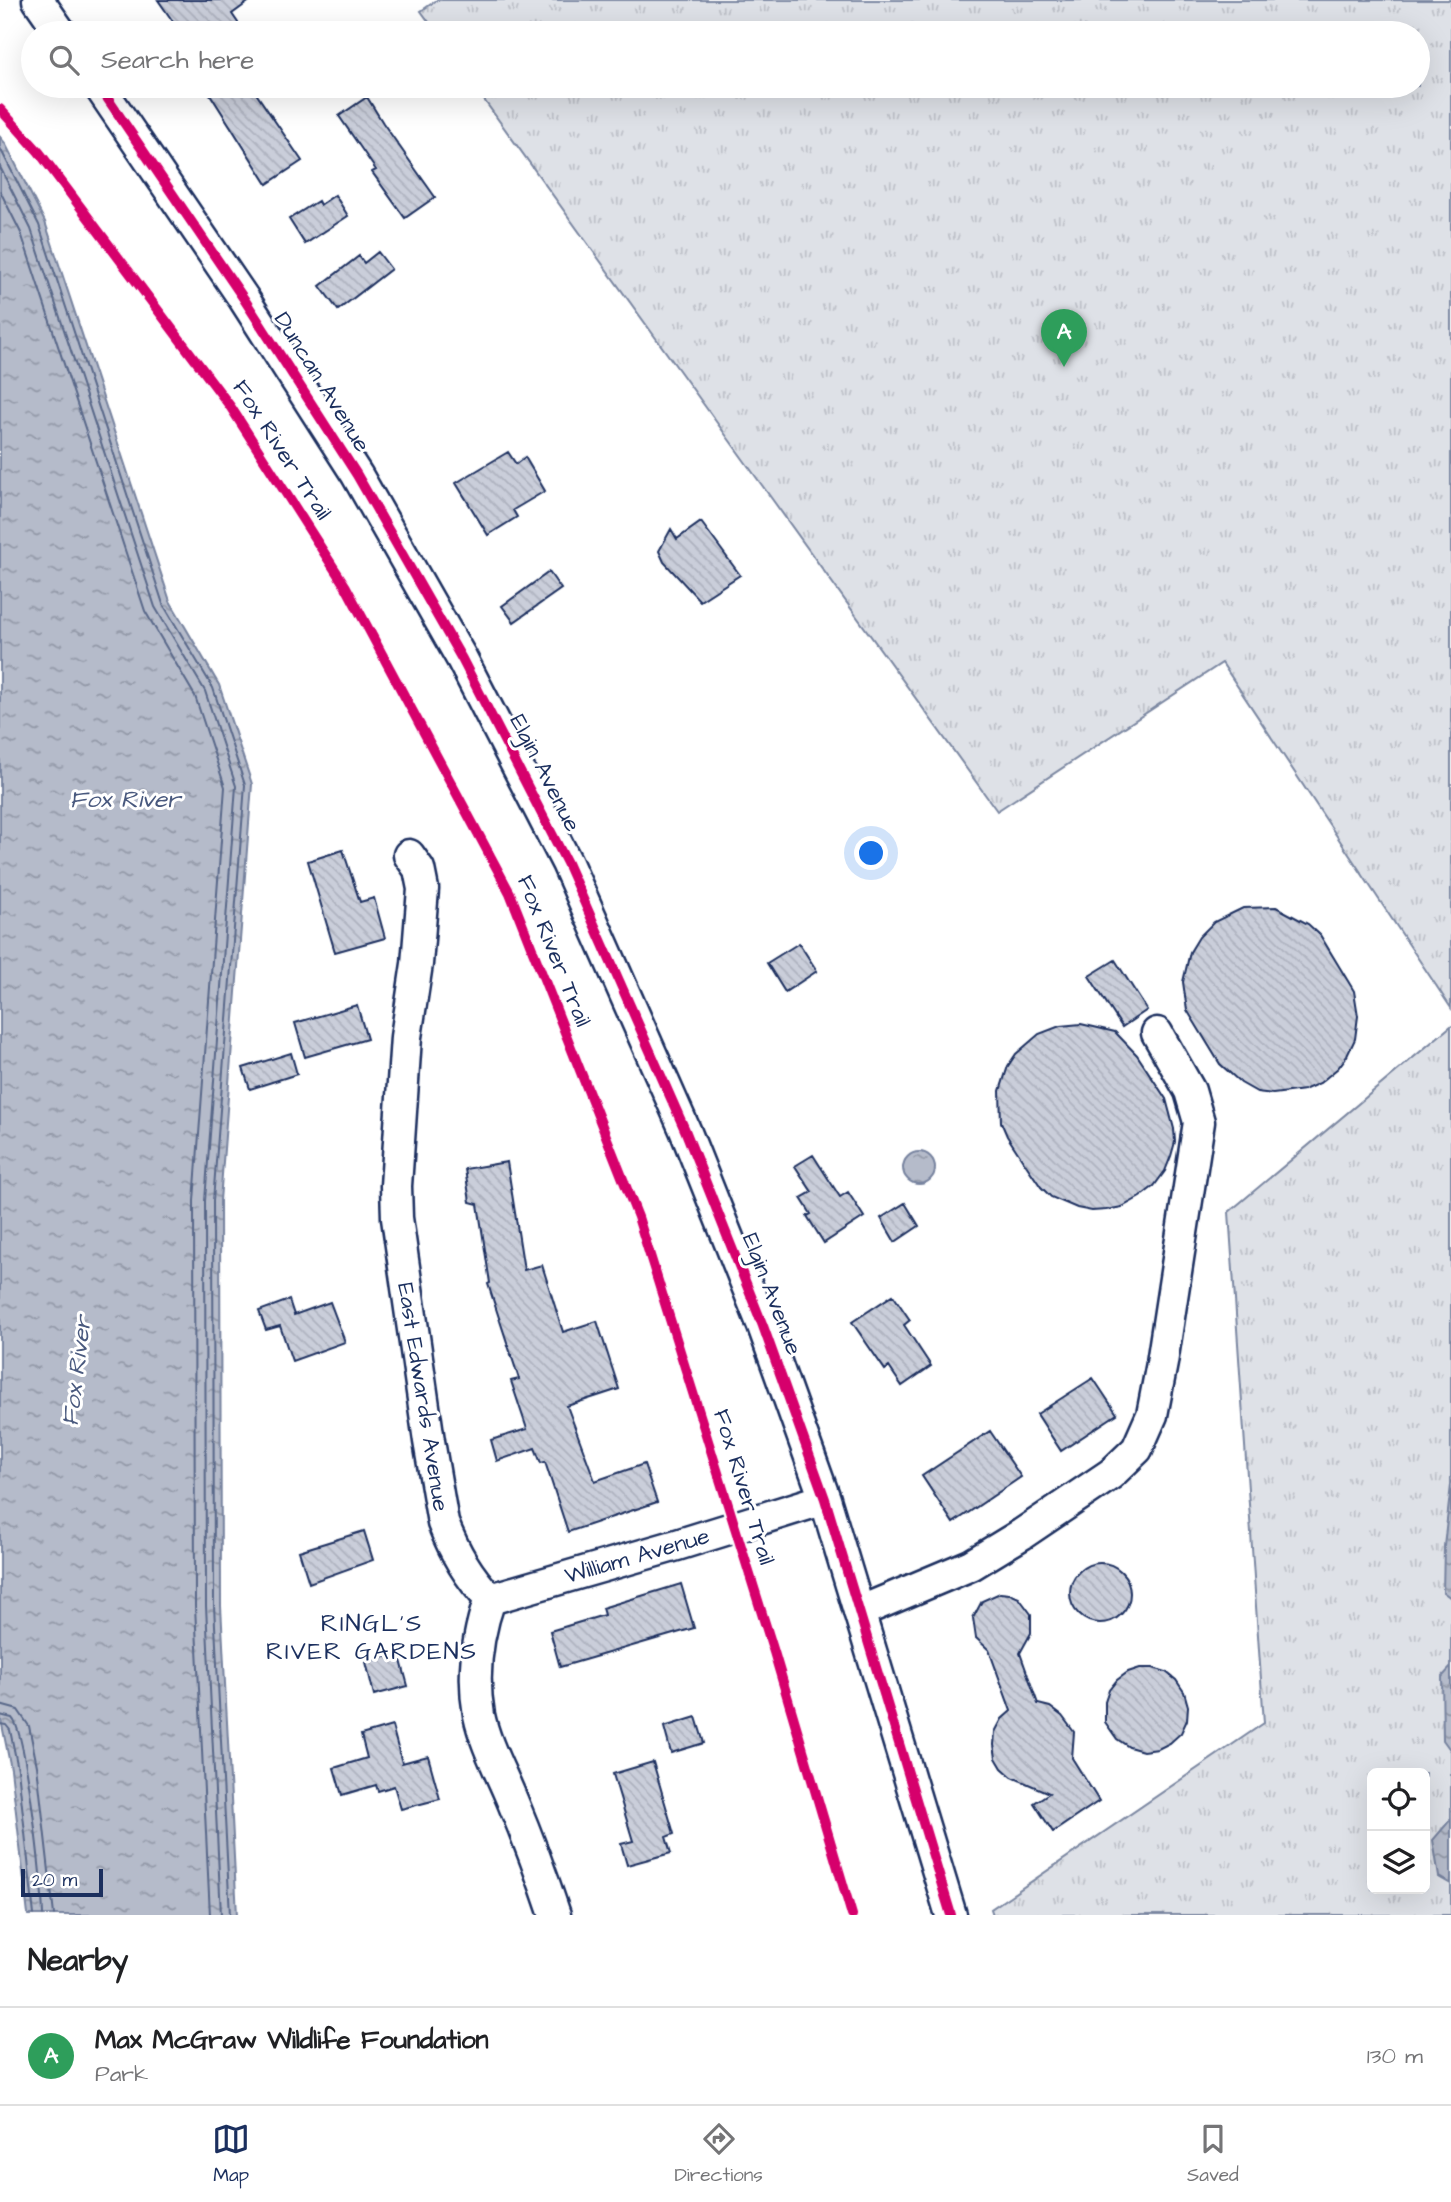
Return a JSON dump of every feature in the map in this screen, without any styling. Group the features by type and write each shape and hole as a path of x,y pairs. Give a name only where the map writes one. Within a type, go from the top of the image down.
{"street":[{"path":"38,0 53,21"},
{"name":"Duncan Avenue","path":"107,98 302,386 401,550 491,713"},
{"name":"Elgin Avenue","path":"491,713 567,863 680,1118 763,1326 824,1499 951,1915"},
{"name":"East Edwards Avenue","path":"409,855 419,869 423,889 407,1037 396,1186 400,1250 443,1524 459,1560 473,1581 490,1599"},
{"path":"859,1612 961,1570 1022,1534 1111,1474 1131,1456 1142,1441 1152,1415 1162,1363 1199,1122 1187,1084 1157,1033"},
{"name":"William Avenue","path":"490,1599 824,1499"},
{"path":"490,1599 482,1620 478,1646 479,1714 486,1738 527,1834 555,1915"}],"green space":[{"path":"437,0 1451,0 1451,1008 1222,663 997,811 483,98 1430,98 1430,21 428,21 421,11"},
{"path":"1451,1026 1451,1915 993,1915 991,1909 1264,1723 1229,1212"}],"water":[{"name":"Fox River","path":"0,137 45,222 170,601 219,685 252,784 220,1201 221,1606 237,1915 28,1915 11,1769 0,1715"},
{"path":"919,1152 930,1157 935,1168 930,1179 919,1184 908,1179 903,1168 908,1157"},
{"path":"1451,1485 1451,1598 1443,1592 1444,1546"},
{"path":"1451,1667 1451,1751 1443,1740 1442,1677"},
{"path":"1451,1819 1451,1884 1439,1877 1433,1840"}],"building":[{"path":"158,0 251,0 232,14 237,21 173,21"},
{"path":"213,98 259,98 302,161 267,184"},
{"path":"368,98 435,197 405,218 372,172 376,170 339,116"},
{"path":"335,195 348,216 305,244 289,219 318,201 320,205"},
{"path":"378,252 391,269 338,310 320,286 359,256 364,263"},
{"path":"508,452 516,464 525,457 545,491 513,510 517,517 488,535 456,483"},
{"path":"701,522 740,575 700,601 664,562 659,551 671,529 677,539"},
{"path":"549,572 561,589 514,622 502,606"},
{"path":"343,850 360,902 374,898 385,938 335,952 308,861"},
{"path":"1276,907 1308,924 1320,935 1354,991 1358,1016 1355,1039 1338,1068 1320,1083 1304,1090 1273,1094 1257,1092 1241,1083 1220,1064 1187,1010 1183,982 1190,952 1199,937 1214,922 1243,908"},
{"path":"799,943 817,971 785,992 767,963"},
{"path":"1115,960 1147,1010 1122,1027 1089,976"},
{"path":"357,1005 367,1039 305,1057 295,1023"},
{"path":"1081,1024 1115,1032 1137,1055 1166,1099 1174,1129 1175,1142 1171,1156 1165,1171 1154,1186 1122,1207 1106,1210 1077,1208 1051,1197 1024,1162 1001,1122 1000,1091 1008,1066 1016,1054 1039,1034 1060,1026"},
{"path":"291,1053 297,1074 250,1089 243,1068"},
{"path":"813,1155 840,1197 848,1192 864,1217 824,1243 807,1216 811,1214 801,1198 812,1192 795,1166"},
{"path":"507,1162 524,1270 542,1265 563,1332 597,1321 619,1389 567,1406 595,1481 644,1464 657,1502 568,1532 545,1462 541,1463 535,1448 497,1461 491,1440 527,1429 511,1381 519,1379 488,1284 490,1283 478,1204 470,1202 465,1169"},
{"path":"905,1203 919,1226 895,1242 881,1218"},
{"path":"893,1295 910,1320 904,1325 931,1366 902,1386 889,1367 885,1370 852,1322"},
{"path":"289,1300 294,1315 330,1302 345,1342 292,1361 280,1326 266,1330 259,1311"},
{"path":"1093,1378 1117,1414 1061,1451 1037,1414"},
{"path":"990,1431 1021,1477 953,1523 922,1476"},
{"path":"364,1531 373,1560 309,1583 299,1551"},
{"path":"1094,1563 1106,1563 1125,1576 1130,1593 1128,1605 1117,1618 1106,1623 1094,1623 1075,1610 1070,1599 1070,1587 1083,1568"},
{"path":"681,1584 694,1628 560,1667 550,1631 604,1615 602,1608"},
{"path":"1000,1593 1019,1598 1031,1614 1031,1633 1020,1653 1038,1704 1050,1707 1062,1716 1074,1732 1072,1758 1099,1801 1053,1832 1034,1803 1049,1793 1012,1777 996,1758 995,1732 1002,1719 1011,1711 989,1650 976,1638 973,1618 982,1601"},
{"path":"399,1653 408,1686 374,1695 366,1662"},
{"path":"1140,1668 1166,1672 1184,1692 1188,1706 1187,1720 1181,1733 1158,1749 1143,1751 1129,1747 1117,1739 1105,1722 1105,1702 1109,1690 1128,1672"},
{"path":"696,1717 704,1743 671,1753 664,1727"},
{"path":"392,1726 402,1763 428,1756 440,1799 401,1809 394,1786 378,1791 376,1785 342,1795 334,1768 367,1758 361,1735"},
{"path":"653,1762 674,1834 666,1837 671,1853 627,1865 621,1844 633,1841 613,1774"}],"cycle path":[{"path":"107,98 244,299 357,475 462,659 567,863 685,1130 763,1326 825,1499 951,1915"},
{"name":"Fox River Trail","path":"0,109 39,152 230,406 346,587 510,893 638,1217 774,1652 852,1915"}],"place":[{"name":"Max McGraw Wildlife Foundation","path":"1064,367"}],"district":[{"name":"RINGL'S RIVER GARDENS","path":"372,1638"}]}
